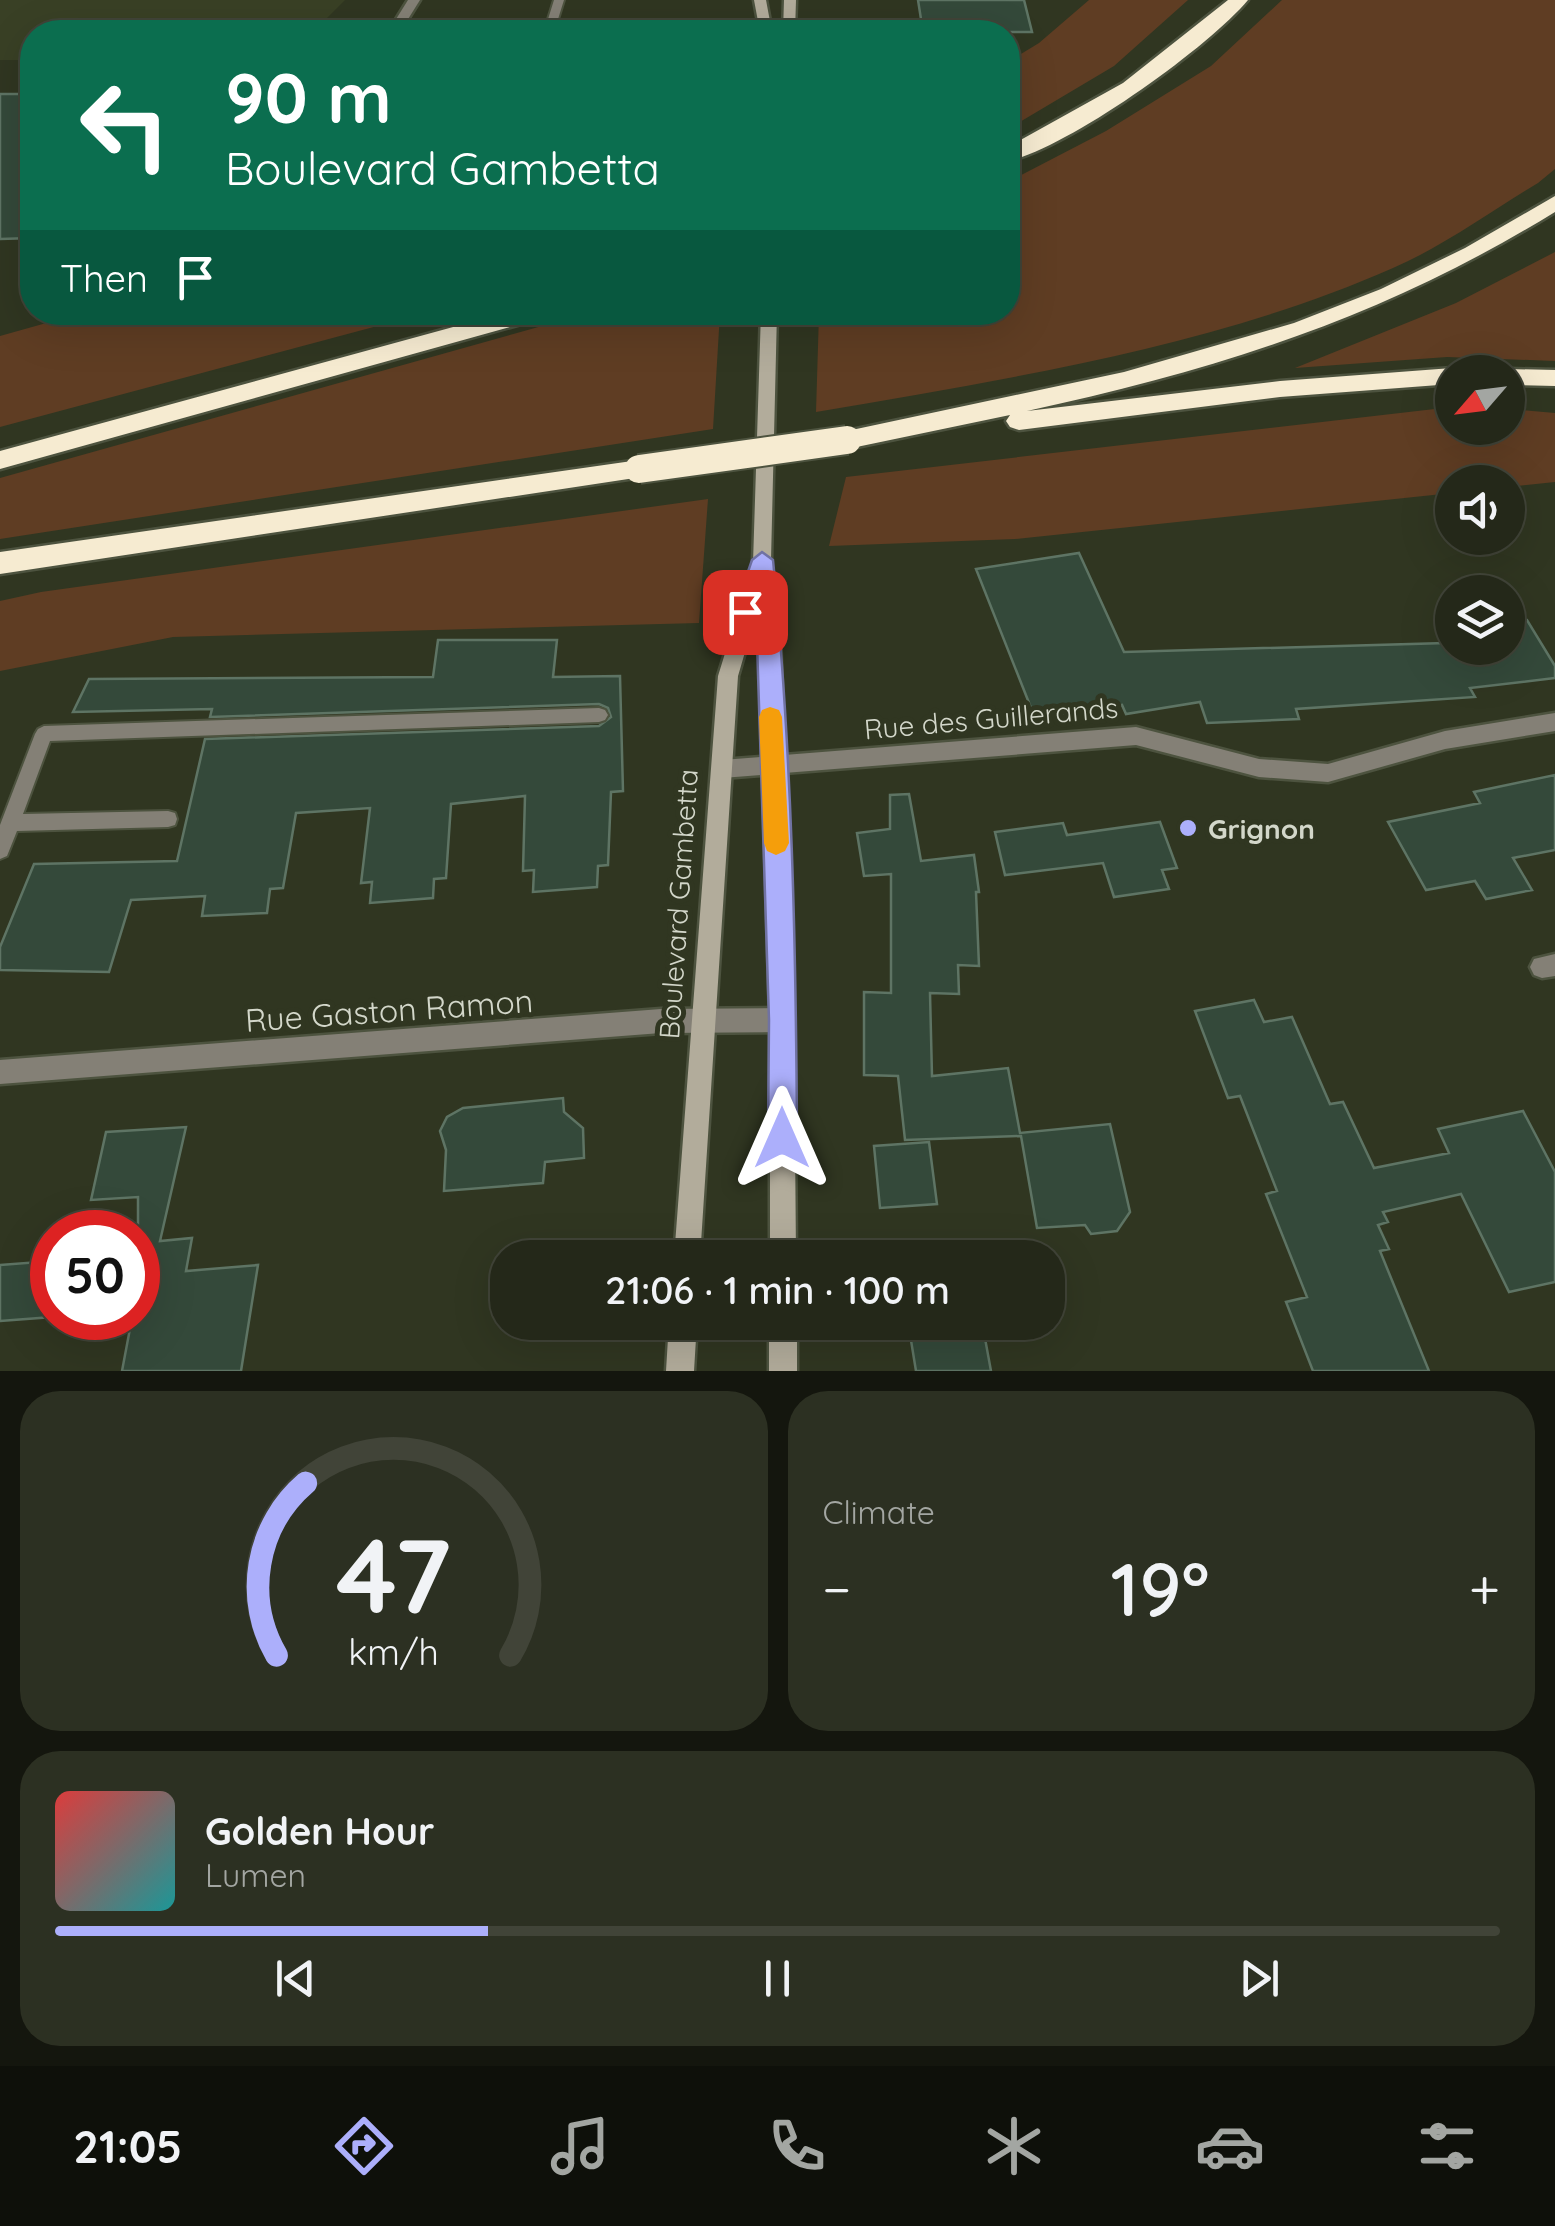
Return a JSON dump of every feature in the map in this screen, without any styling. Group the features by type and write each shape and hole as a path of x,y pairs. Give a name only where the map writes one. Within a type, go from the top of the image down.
{"highway":[{"path":"1020,148 1124,92 1175,58 1239,0"},
{"path":"847,440 1202,363 1304,330 1500,241 1555,204"},
{"path":"0,460 491,325"},
{"path":"0,563 847,440 1148,408 1280,389 1435,377"},
{"path":"1525,377 1555,378"}],"main road":[{"name":"Boulevard Gambetta","path":"769,325 762,560 770,636 771,766 782,1020 783,1240"},
{"name":"Boulevard Gambetta","path":"688,1240 728,676 762,560"},
{"path":"680,1371 682,1340"},
{"path":"783,1340 783,1371"}],"street":[{"name":"Rue des Guillerands","path":"722,768 1136,736 1259,768 1328,773 1445,740 1555,722"},
{"name":"Rue Gaston Ramon","path":"0,1072 702,1019 782,1020"}],"lane":[{"path":"0,850 44,734 599,715"},
{"path":"12,823 168,819"}],"shaded area":[{"path":"0,0 345,0 325,20 20,20 20,60 0,60"},
{"path":"1089,0 1188,0 1114,66 1020,122 1020,55"},
{"path":"1282,0 1555,0 1555,169 1449,239 1393,268 1324,296 1182,340 1109,357 816,412 819,325 1020,325 1020,176 1106,131 1211,66"},
{"path":"1555,252 1555,361 1525,360 1525,355 1435,355 1295,368 1456,303"},
{"path":"39,325 381,325 0,427 0,336"},
{"path":"546,325 719,325 713,429 0,539 0,478"},
{"path":"1435,409 1435,445 1525,445 1525,410 1555,413 1555,482 1525,485 1525,465 1435,465 1435,495 1015,539 829,546 846,477"},
{"path":"708,499 699,623 173,637 0,671 0,601 41,592"}],"building":[{"path":"918,0 1024,0 1032,32 1020,32 1020,20 921,20"},
{"path":"0,94 20,94 20,238 0,239"},
{"path":"1079,553 1124,652 1435,643 1435,665 1525,665 1527,620 1555,666 1555,678 1470,688 1475,697 1296,709 1299,719 1207,723 1200,702 1126,714 1122,705 1035,718 976,569"},
{"path":"438,640 557,640 553,677 620,676 623,791 611,792 608,865 598,866 597,887 533,892 534,870 523,871 525,796 451,804 446,878 434,879 433,898 370,903 372,882 361,883 370,808 296,813 283,888 270,889 267,913 202,916 205,896 131,900 109,972 0,970 0,947 34,864 177,861 205,739 599,726 611,717 608,708 599,704 210,717 212,709 73,712 89,679 433,677"},
{"path":"1555,775 1555,850 1513,858 1532,890 1486,899 1475,881 1426,890 1388,822 1480,803 1474,792"},
{"path":"909,794 921,861 974,855 979,892 979,966 958,965 959,994 930,993 932,1076 1008,1068 1020,1133 1110,1124 1130,1212 1117,1231 1091,1234 1085,1225 1037,1228 1021,1136 905,1140 898,1076 864,1075 864,992 891,993 891,874 864,876 857,833 890,829 890,795"},
{"path":"1160,822 1177,868 1162,870 1169,889 1114,897 1103,863 1005,875 995,832 1063,823 1067,835"},
{"path":"1254,1000 1264,1022 1292,1017 1330,1104 1343,1102 1374,1168 1449,1153 1438,1129 1523,1111 1555,1172 1555,1282 1509,1292 1461,1194 1383,1212 1388,1222 1378,1225 1389,1249 1380,1251 1429,1371 1313,1371 1286,1302 1307,1297 1266,1194 1277,1191 1240,1096 1228,1098 1195,1011"},
{"path":"563,1098 564,1112 583,1128 584,1158 545,1162 543,1183 444,1191 446,1150 440,1131 447,1117 463,1108"},
{"path":"186,1127 160,1241 160,1210 138,1210 138,1197 91,1200 106,1132"},
{"path":"929,1142 937,1204 880,1208 874,1146"},
{"path":"192,1238 186,1271 258,1265 241,1371 122,1371 128,1340 160,1340 160,1241"},
{"path":"30,1263 30,1319 0,1321 0,1265"},
{"path":"911,1340 985,1340 991,1371 916,1371"}],"slow traffic":[{"path":"770,717 776,843"}],"place":[{"name":"Grignon","path":"1188,828"}],"route":[{"path":"745,612 762,560 770,636 782,1138"}]}
